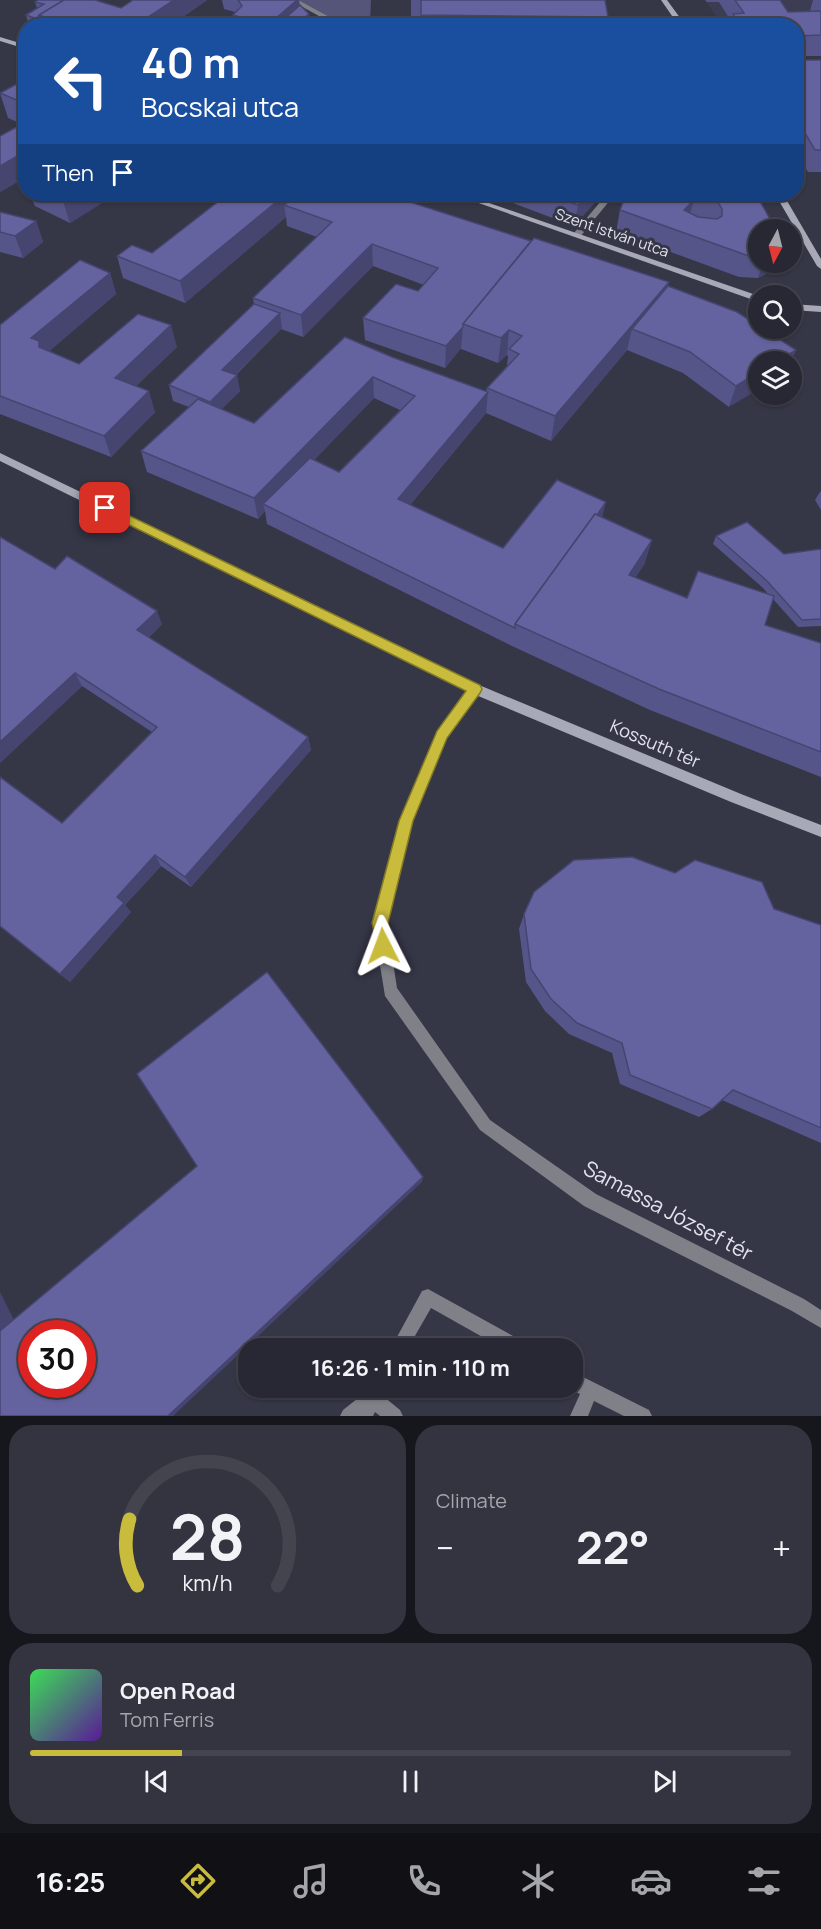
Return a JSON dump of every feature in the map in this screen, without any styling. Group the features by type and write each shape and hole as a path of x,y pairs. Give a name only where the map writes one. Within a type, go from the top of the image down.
{"street":[{"path":"293,0 328,18"},
{"path":"664,0 676,18"},
{"path":"0,39 18,45"},
{"name":"Szent István utca","path":"477,201 748,295"},
{"path":"577,235 605,201"},
{"path":"783,201 821,266"},
{"path":"802,308 821,309"},
{"name":"Kossuth tér","path":"0,457 475,689 821,831"},
{"name":"Samassa József tér","path":"475,689 442,735 406,821 380,923 390,991 485,1125 590,1200 798,1305 821,1320"},
{"path":"405,1338 428,1297 500,1338"},
{"path":"583,1386 643,1416"},
{"path":"579,1416 590,1390"},
{"path":"350,1416 370,1398"},
{"path":"364,1416 373,1398"},
{"path":"379,1398 394,1416"}],"shaded area":[{"path":"293,0 371,0 370,18 329,18"},
{"path":"705,0 821,0 821,56 804,56 804,18 717,18"}],"building":[{"path":"64,0 39,15 40,18 26,15 44,4 35,2"},
{"path":"64,0 95,0 121,8 133,0 174,0 147,18 47,18 39,15"},
{"path":"238,0 297,0 276,18 244,18 233,15 242,6"},
{"path":"421,0 605,0 608,17 421,15"},
{"path":"735,0 780,0 788,12 821,11 821,35 804,36 804,18 735,18 733,14 744,13"},
{"path":"300,5 309,14 304,18 286,18"},
{"path":"804,60 821,60 821,150 815,150 804,131"},
{"path":"18,83 18,101 0,93"},
{"path":"18,126 18,156 0,166 0,136"},
{"path":"219,201 277,201 180,281 117,256 132,245 152,253"},
{"path":"289,201 407,201 531,241 446,346 363,318 396,284 418,291 438,268 372,244 301,315 253,298 332,222 284,205"},
{"path":"567,201 581,201 578,205"},
{"path":"623,201 693,201 684,210 698,217 717,219 722,216 722,209 717,201 760,201 770,219 748,219 748,255 620,210"},
{"path":"0,212 36,221 15,236 0,232"},
{"path":"534,238 669,282 555,416 487,388 519,354 509,349 522,336 509,330 501,338 463,324"},
{"path":"80,260 110,273 31,338 39,341 39,347 79,364 138,314 171,325 115,378 149,391 104,436 0,396 0,325"},
{"path":"668,286 737,312 748,319 748,339 779,339 796,350 748,351 748,379 736,386 690,352 632,329"},
{"path":"254,304 280,313 222,370 237,375 210,402 169,385"},
{"path":"345,337 488,392 398,499 503,548 557,480 606,502 515,624 515,628 263,504 310,458 339,472 415,396 373,377 254,498 141,451 198,399 254,423"},
{"path":"595,514 652,540 629,575 687,598 698,571 774,596 765,625 821,643 821,752 659,689 515,624"},
{"path":"747,522 784,554 821,549 821,619 802,620 767,581 716,536"},
{"path":"0,537 55,569 67,556 157,611 137,630 308,737 185,877 155,855 117,897 124,903 60,974 0,926 0,777 62,823 157,727 75,673 0,742"},
{"path":"632,857 675,873 695,860 762,882 774,909 821,925 821,1128 733,1090 712,1109 630,1075 622,1043 577,1023 551,999 531,969 524,914 534,892 574,860"},
{"path":"267,972 423,1177 251,1338 238,1338 238,1350 168,1416 0,1416 0,1331 197,1166 137,1074"}],"route":[{"path":"105,508 475,689 442,735 406,821 380,923 383,946"}]}
